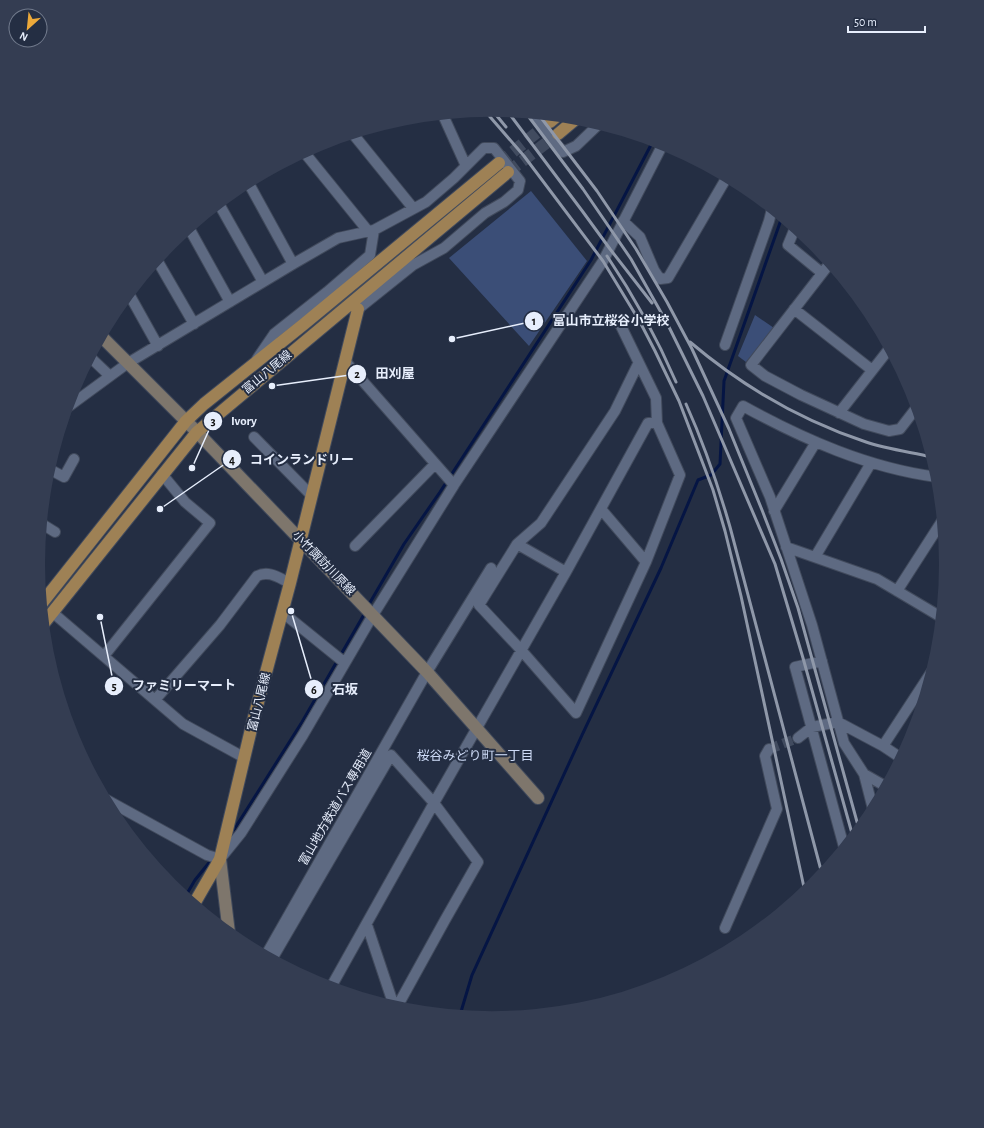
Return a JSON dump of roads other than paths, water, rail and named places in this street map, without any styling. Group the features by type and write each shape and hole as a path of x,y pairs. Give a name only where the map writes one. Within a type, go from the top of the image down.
{"main road":[{"path":"558,134 569,124"},
{"name":"富山八尾線","path":"46,597 186,421 204,404 504,167 197,432 48,617"},
{"name":"富山八尾線","path":"197,900 220,859 253,721 290,583 358,309"},
{"name":"小竹諏訪川原線","path":"105,340 197,432 428,672 538,798"},
{"path":"220,859 228,925"}],"street":[{"path":"445,120 466,166"},
{"path":"537,120 563,152 576,146 594,129"},
{"path":"356,138 413,208"},
{"path":"76,401 128,363 338,238 371,230 426,202 454,178 484,148 494,148 520,181 518,190 504,202 484,213 444,248 413,265 358,309"},
{"path":"115,804 207,855 220,859 241,833 303,734 373,615 454,485 604,261 660,150"},
{"path":"254,364 274,334 370,254 371,230 308,157"},
{"path":"623,221 640,237 654,270 660,278 668,278 724,182"},
{"path":"251,188 293,264"},
{"path":"221,208 263,282"},
{"path":"725,345 771,214"},
{"path":"192,233 230,302"},
{"path":"793,233 788,245 822,273"},
{"path":"160,265 194,324"},
{"path":"826,267 751,365 765,376 801,396 864,424 889,431 900,429 912,412"},
{"path":"132,298 158,346"},
{"path":"794,310 872,370"},
{"path":"619,322 638,364 656,398 657,423 680,476 646,562 576,713 522,651 479,605 517,544 541,523 615,411 638,364"},
{"path":"839,413 886,353"},
{"path":"94,361 110,376"},
{"path":"346,362 454,485"},
{"path":"871,801 864,774 844,743 812,625 770,497 736,418 743,406 775,424 816,442 871,463 930,476"},
{"path":"334,982 434,803 522,651 648,423 657,423"},
{"path":"254,437 312,496"},
{"path":"774,511 816,442"},
{"path":"55,472 64,476 74,459"},
{"path":"815,557 871,463"},
{"path":"355,546 435,464"},
{"path":"104,656 210,523 185,502 162,474"},
{"path":"601,509 646,562"},
{"path":"47,527 55,532"},
{"path":"896,591 937,528"},
{"path":"517,544 566,572"},
{"path":"786,547 877,579 936,614"},
{"name":"富山地方鉄道バス専用道","path":"268,951 428,672 491,568"},
{"path":"155,700 220,625 257,576 263,573 270,574 290,583"},
{"path":"52,612 183,724 245,758"},
{"path":"282,612 345,663"},
{"path":"822,661 796,667 843,841"},
{"path":"883,746 922,686"},
{"path":"798,738 812,727 838,722 896,755"},
{"path":"725,928 777,809 764,756 769,749"},
{"path":"275,955 391,755 434,803 478,862 400,1001"},
{"path":"864,774 881,784"},
{"path":"367,925 392,999"}],"waterway":[{"path":"368,606 404,544 440,492 591,260 650,146"},
{"path":"462,1010 472,975 582,735 661,568 698,480 711,475 720,464 724,381 780,222"},
{"path":"230,836 302,722 366,611"},
{"path":"188,892 195,880 212,859"}],"tunnel":[{"path":"499,163 550,122"},
{"path":"508,172 558,134"},
{"path":"769,749 798,738"}],"railway":[{"path":"490,117 524,156 603,261 640,322 679,401 713,490 725,531 741,596 803,884"},
{"path":"498,117 506,127"},
{"path":"512,118 652,303"},
{"path":"530,119 583,189 631,259 667,323 703,396 775,564 851,830"},
{"path":"543,120 597,191 636,249 692,349 729,429 781,559 798,608 857,822"},
{"path":"607,256 626,286 661,349 676,382"},
{"path":"690,342 731,374 773,401 795,413 842,433 874,444 890,449 926,456"},
{"path":"686,404 699,434 721,496 730,527 820,867"}],"place":[{"name":"富山市立桜谷小学校","path":"452,339"},
{"name":"田刈屋","path":"272,386"},
{"name":"Ivory","path":"192,468"},
{"name":"コインランドリー","path":"160,509"},
{"name":"石坂","path":"291,611"},
{"name":"ファミリーマート","path":"100,617"}],"district":[{"name":"桜谷みどり町一丁目","path":"475,756"}]}
